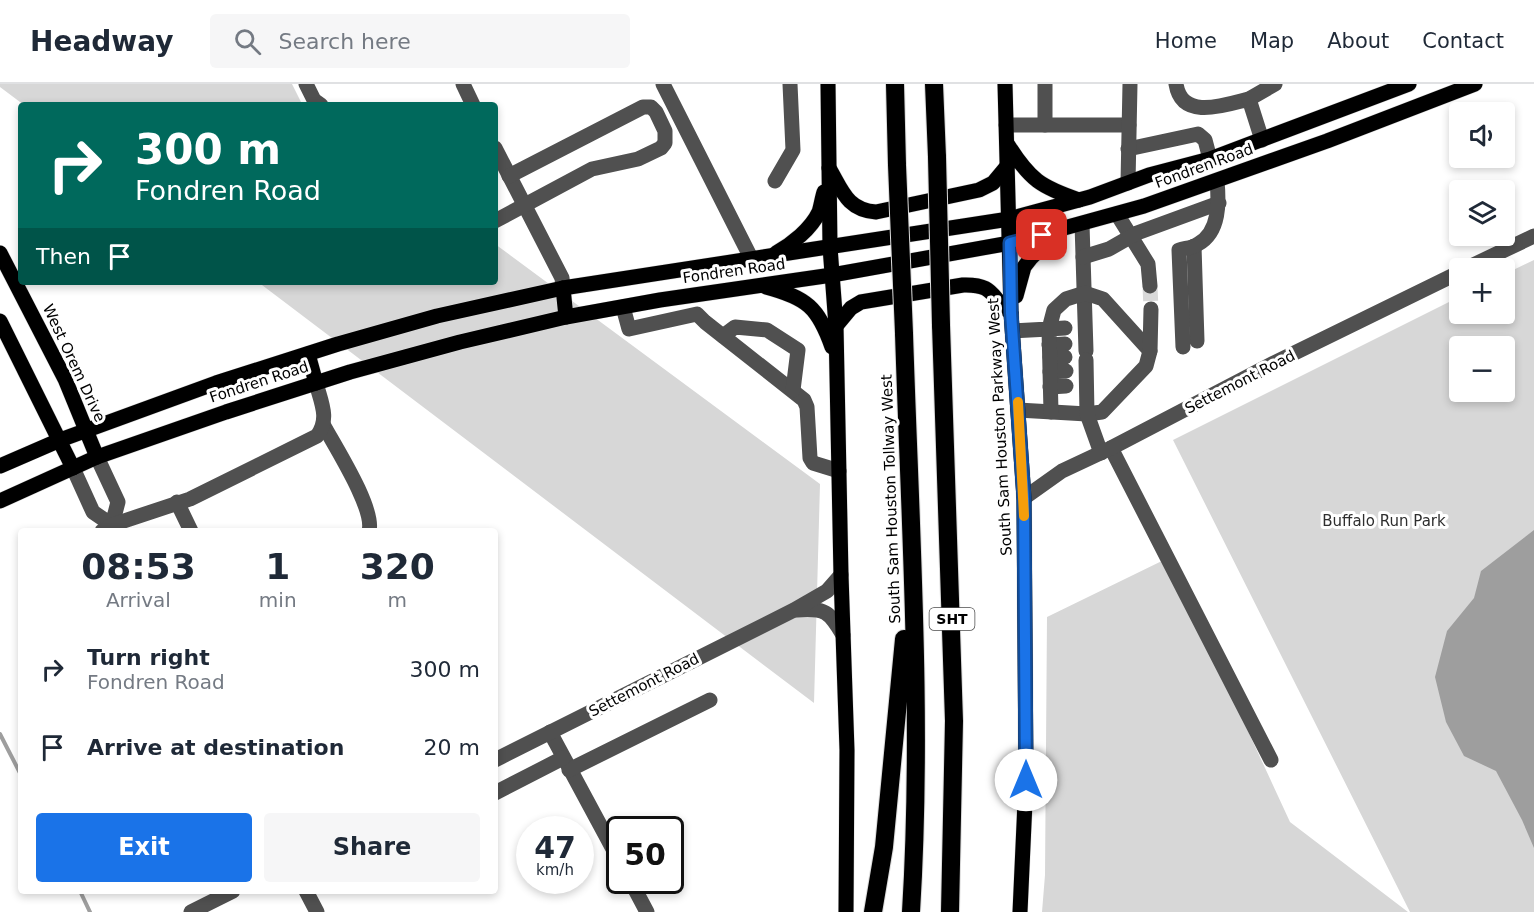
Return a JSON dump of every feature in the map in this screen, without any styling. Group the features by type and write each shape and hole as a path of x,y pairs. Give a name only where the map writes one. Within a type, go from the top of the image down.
{"highway":[{"name":"South Sam Houston Tollway West","path":"895,84 912,544 915,772 911,912"},
{"name":"SHT","path":"934,84 953,645 952,912"},
{"path":"873,912 888,813 912,544"}],"main road":[{"path":"828,84 830,247 836,326 847,750 846,912"},
{"name":"South Sam Houston Parkway West","path":"1005,84 1011,313 1024,498 1026,780 1020,912"},
{"name":"Fondren Road","path":"0,466 86,430 216,383 437,316 563,288 1009,219 1079,200 1149,175 1210,159 1409,84"},
{"name":"Fondren Road","path":"0,501 98,457 226,412 316,383 460,342 567,317 832,275 1010,243 1082,224 1217,181 1471,85"},
{"path":"1007,143 1031,178 1050,190 1079,200"},
{"path":"1210,159 1217,181"},
{"path":"829,168 852,205 864,211 876,212 979,190 993,183 1008,165"},
{"path":"772,255 786,247 808,228 819,212 829,168"},
{"path":"836,326 850,308 861,302 963,285 987,288 1011,313 1024,267 1030,258 1059,230"},
{"name":"West Orem Drive","path":"0,254 65,379 98,457"},
{"path":"760,285 789,294 811,306 826,330 836,357"},
{"path":"563,288 567,317"},
{"path":"0,321 73,468"},
{"path":"308,354 316,383"}],"street":[{"path":"306,84 317,102"},
{"path":"463,84 472,102"},
{"path":"663,84 751,258"},
{"path":"775,181 792,150 789,84"},
{"path":"1045,84 1045,125"},
{"path":"1128,183 1130,84"},
{"path":"1176,84 1184,101 1201,109 1249,99 1275,84"},
{"path":"1249,99 1263,140"},
{"path":"498,219 592,169 638,159 661,148 665,143 665,131 656,112 651,107 644,107 509,176"},
{"path":"665,131 682,123"},
{"path":"1006,125 1129,125"},
{"path":"1128,149 1198,134 1205,140 1210,159"},
{"path":"498,154 562,278 563,288"},
{"path":"1190,344 1179,250 1199,244 1210,232 1219,203 1217,181"},
{"path":"1083,257 1109,249 1137,233 1219,203"},
{"path":"1117,214 1148,264 1150,286"},
{"path":"1082,224 1085,293 1077,357 1088,414 1271,760"},
{"path":"1488,258 1534,236"},
{"name":"Settemont Road","path":"1024,498 1062,471 1106,451 1274,363 1449,277"},
{"path":"1051,412 1049,329 1054,310 1066,299 1085,293 1103,299 1150,351"},
{"path":"696,295 697,314 804,400 807,407 810,458 813,463 839,471"},
{"path":"623,307 629,329 697,314"},
{"path":"1018,410 1088,414 1102,412 1146,366 1150,351 1151,309"},
{"path":"723,336 735,327 767,330 798,350 793,390"},
{"path":"1013,331 1049,329 1077,357"},
{"path":"1050,365 1077,357"},
{"path":"1050,365 1077,357"},
{"path":"316,383 324,426 355,481 371,524 370,528"},
{"path":"107,528 190,499 317,436 324,426"},
{"path":"98,457 118,502 107,528"},
{"path":"73,468 93,512 107,528"},
{"path":"177,502 190,528"},
{"name":"Settemont Road","path":"498,758 794,610 827,591 841,575"},
{"name":"Settemont Road","path":"794,610 821,609 834,619 843,635"},
{"path":"498,792 710,700"},
{"path":"550,732 606,837"},
{"path":"191,912 226,894"},
{"path":"308,894 317,912"},
{"path":"637,894 647,912"}],"green space":[{"path":"0,84 292,84 301,102 20,102 0,87"},
{"path":"498,246 820,484 814,703 262,285 498,285"},
{"name":"Buffalo Run Park","path":"1534,260 1534,912 1410,912 1173,440 1449,302 1449,324 1515,324 1515,269"},
{"path":"1168,558 1290,822 1408,912 1042,912 1045,875 1047,617"}],"shaded area":[{"path":"1534,530 1534,848 1496,771 1464,756 1446,722 1435,677 1447,631 1474,598 1481,571"}],"waterway":[{"path":"0,734 18,769"},
{"path":"81,894 90,912"}],"tunnel":[{"path":"1150,286 1151,309"}],"slow traffic":[{"path":"1018,402 1024,516"}],"route":[{"path":"1026,780 1024,498 1011,313 1010,243 1042,235"}]}
